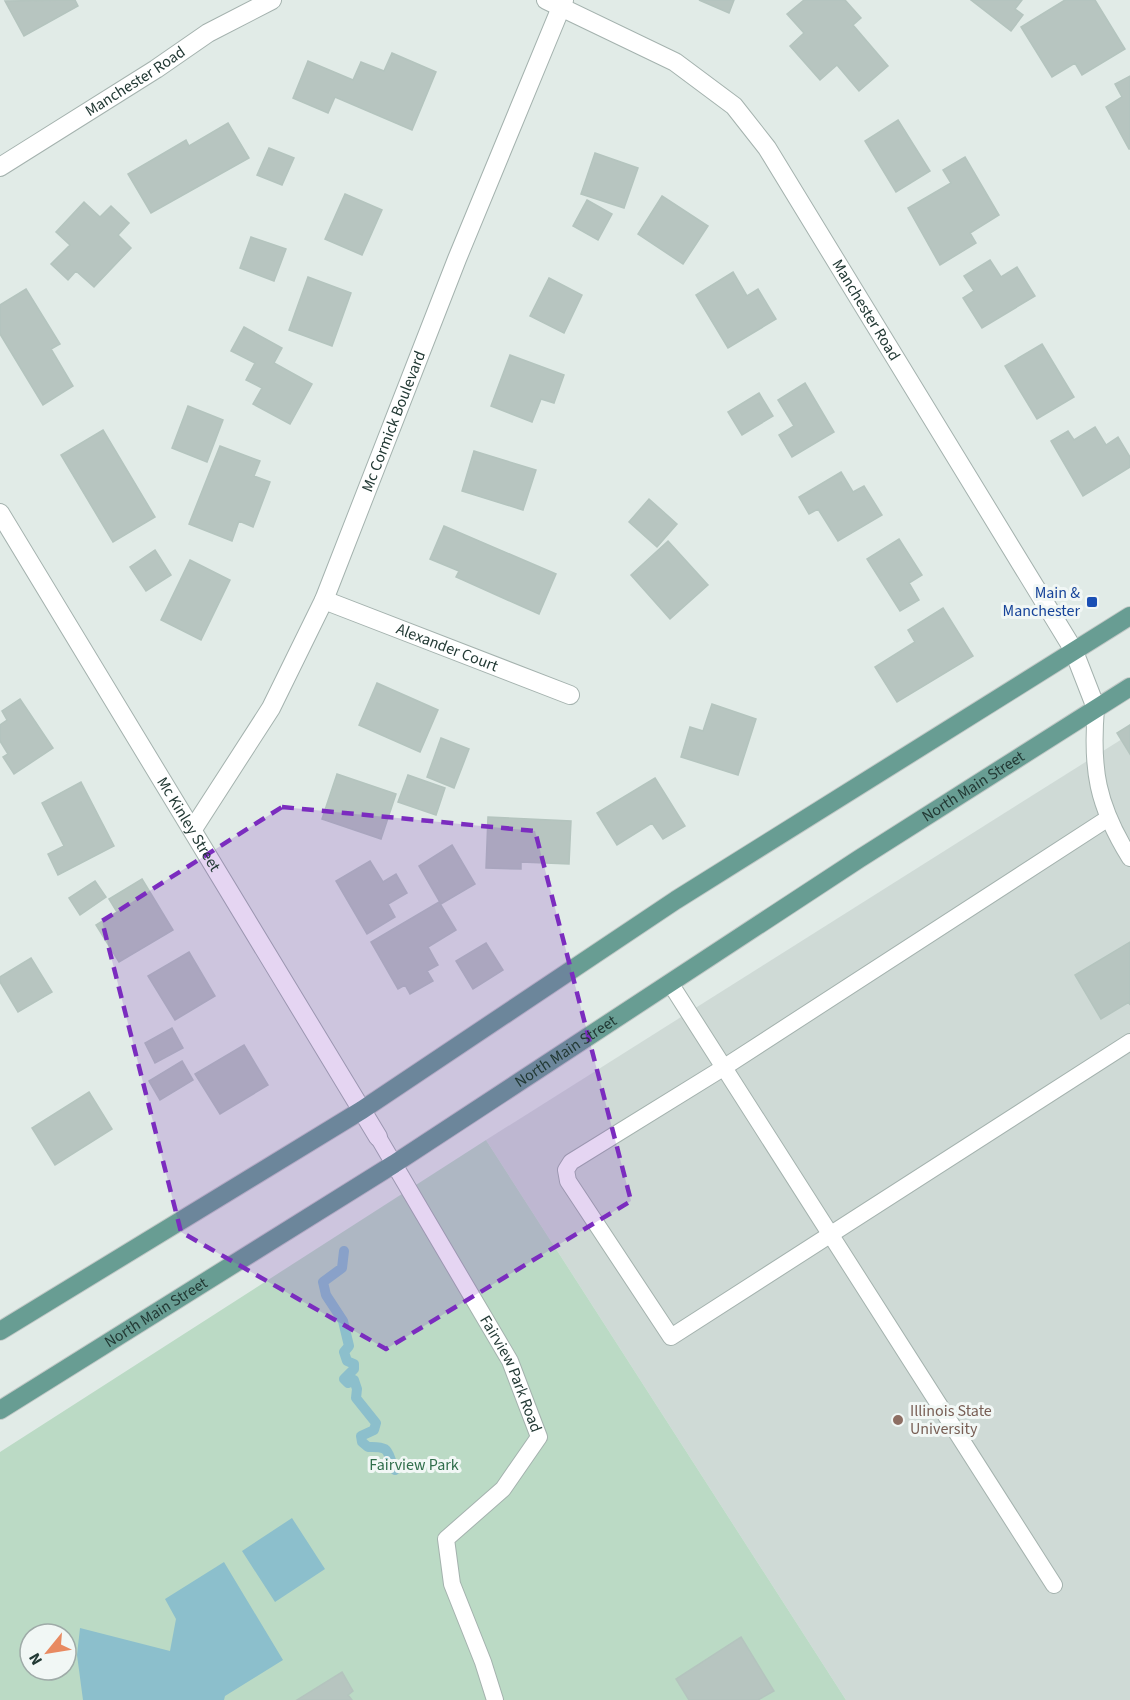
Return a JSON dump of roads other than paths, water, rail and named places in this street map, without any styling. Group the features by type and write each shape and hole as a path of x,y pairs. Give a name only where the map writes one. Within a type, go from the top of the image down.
{"main road":[{"path":"0,1331 362,1110 676,900 1073,649 1130,616"},
{"name":"North Main Street","path":"0,1410 394,1164 1130,687"}],"street":[{"name":"Manchester Road","path":"0,167 156,69 208,33 272,0"},
{"name":"Manchester Road","path":"557,2 675,62 734,106 767,148 1073,649 1096,708"},
{"name":"Mc Cormick Boulevard","path":"193,828 271,708 324,600 557,2"},
{"name":"Mc Kinley Street","path":"0,513 193,828 378,1137"},
{"name":"Alexander Court","path":"324,600 570,695"}],"lane":[{"path":"1096,708 1093,742 1095,771 1107,819 1130,858"},
{"path":"1107,819 723,1068 571,1162 566,1170 568,1181 670,1337 1130,1042"},
{"path":"670,983 1054,1585"},
{"name":"Fairview Park Road","path":"378,1137 510,1361 539,1437 503,1489 446,1539 452,1584 483,1662 495,1700"}],"water":[{"path":"292,1518 325,1569 275,1602 242,1551"},
{"path":"224,1562 283,1660 225,1696 224,1700 83,1700 78,1662 80,1628 170,1651 176,1619 165,1599"}],"waterway":[{"path":"344,1251 342,1268 323,1282 326,1295 343,1321 349,1346 344,1352 347,1361 354,1364 354,1369 344,1379 348,1383 354,1380 357,1389 356,1398 376,1423 374,1430 361,1436 362,1442 368,1447 385,1449 395,1470"}],"place":[{"name":"Main & Manchester","path":"1092,602"},
{"name":"Illinois State University","path":"898,1420"}],"park label":[{"name":"Fairview Park","path":"414,1465"}]}
